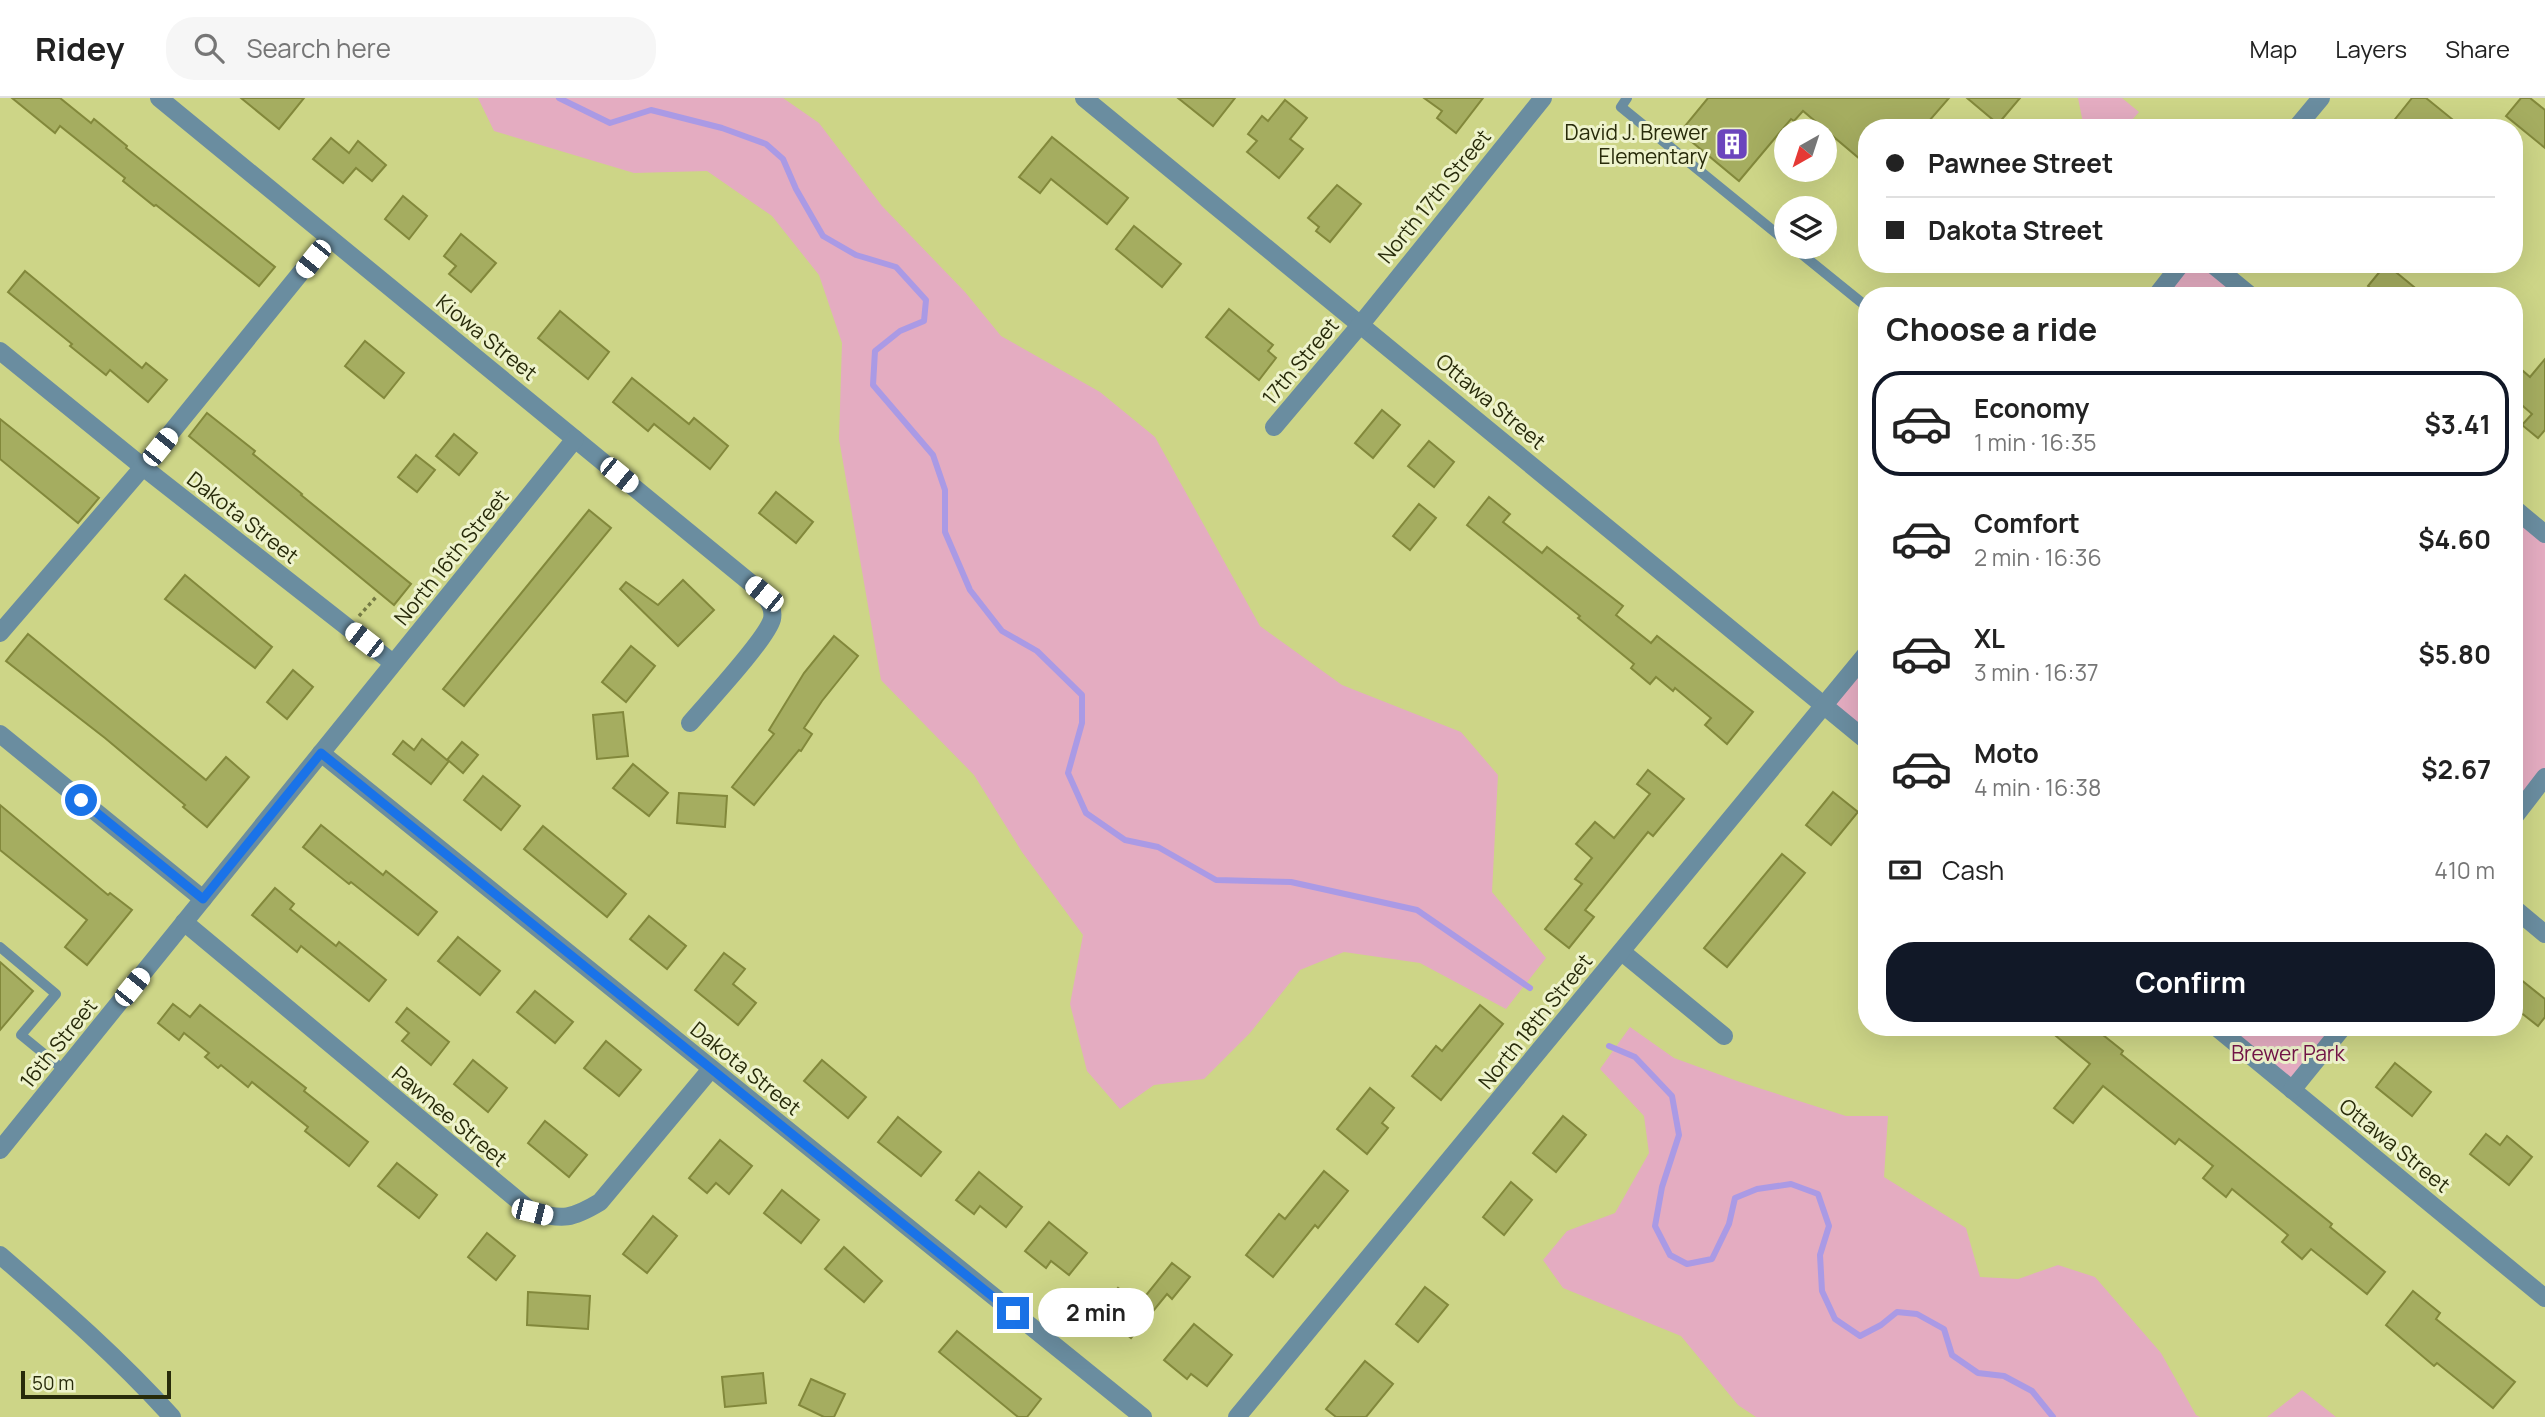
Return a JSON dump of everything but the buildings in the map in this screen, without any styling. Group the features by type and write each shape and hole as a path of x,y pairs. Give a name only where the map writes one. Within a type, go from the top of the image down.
{"street":[{"name":"Kiowa Street","path":"159,98 764,594 772,606 772,620 762,638 690,723"},
{"name":"Ottawa Street","path":"1084,98 1858,734"},
{"name":"North 17th Street","path":"1361,324 1543,98"},
{"path":"2304,119 2321,98"},
{"path":"0,633 143,467 330,238"},
{"path":"2163,287 2174,273"},
{"path":"2223,273 2240,287"},
{"name":"17th Street","path":"1273,427 1361,324"},
{"name":"Dakota Street","path":"0,351 393,663"},
{"name":"North 16th Street","path":"203,899 575,439"},
{"path":"2523,516 2545,534"},
{"name":"North 18th Street","path":"1237,1417 1858,664"},
{"path":"0,734 203,899"},
{"name":"Dakota Street","path":"321,753 1143,1417"},
{"path":"2523,806 2545,778"},
{"name":"16th Street","path":"0,1150 203,899"},
{"path":"2523,916 2545,934"},
{"name":"Pawnee Street","path":"184,922 532,1212 555,1218 579,1214 600,1202 711,1069"},
{"path":"1622,952 1724,1036"},
{"name":"Ottawa Street","path":"2227,1036 2545,1298"},
{"path":"2292,1090 2336,1036"},
{"path":"0,1255 130,1370 172,1417"}],"lane":[{"path":"1627,98 1620,107 1774,231"},
{"path":"1808,259 1858,300"},
{"path":"0,947 56,994 21,1035 65,1071"}],"path":[{"path":"349,629 377,596"}],"green space":[{"path":"478,98 783,98 819,123 882,206 965,292 1001,336 1100,392 1155,437 1260,626 1342,685 1461,732 1498,775 1492,892 1546,958 1506,1009 1420,963 1344,952 1300,970 1250,1033 1204,1079 1154,1085 1120,1109 1087,1071 1070,1004 1083,935 1022,852 974,775 881,680 839,439 842,343 819,275 772,216 707,171 634,173 494,131"},
{"path":"2078,98 2122,98 2139,112 2133,119 2082,119"},
{"path":"2174,273 2223,273 2240,287 2163,287"},
{"path":"2523,516 2545,534 2545,777 2523,806"},
{"path":"1858,664 1858,734 1824,706"},
{"path":"1630,1027 1674,1058 1740,1082 1846,1116 1888,1116 1884,1177 1966,1228 1980,1277 2018,1279 2058,1265 2095,1277 2161,1353 2196,1415 2200,1417 1756,1417 1738,1405 1681,1336 1563,1288 1543,1260 1567,1231 1615,1213 1649,1153 1644,1116 1600,1069"},
{"name":"Brewer Park","path":"2227,1036 2336,1036 2292,1090"},
{"path":"2302,1390 2336,1417 2267,1417"}],"waterway":[{"path":"559,98 610,123 651,110 722,128 766,144 783,159 796,189 823,236 856,255 896,267 926,300 924,321 900,331 875,351 873,385 933,455 945,490 945,532 970,590 1002,631 1037,651 1082,695 1082,723 1068,773 1086,813 1125,840 1158,847 1216,880 1291,882 1417,910 1530,988"},
{"path":"1609,1046 1635,1057 1672,1096 1679,1135 1662,1187 1655,1226 1670,1255 1687,1264 1712,1259 1729,1224 1735,1198 1757,1189 1791,1184 1818,1194 1829,1226 1820,1255 1822,1291 1835,1319 1860,1336 1881,1325 1897,1312 1917,1314 1944,1329 1952,1355 1978,1373 2004,1376 2032,1391 2053,1417"}],"place":[{"name":"David J. Brewer Elementary","path":"1732,144"}],"route":[{"path":"81,800 203,899 321,753 1013,1313"}]}
